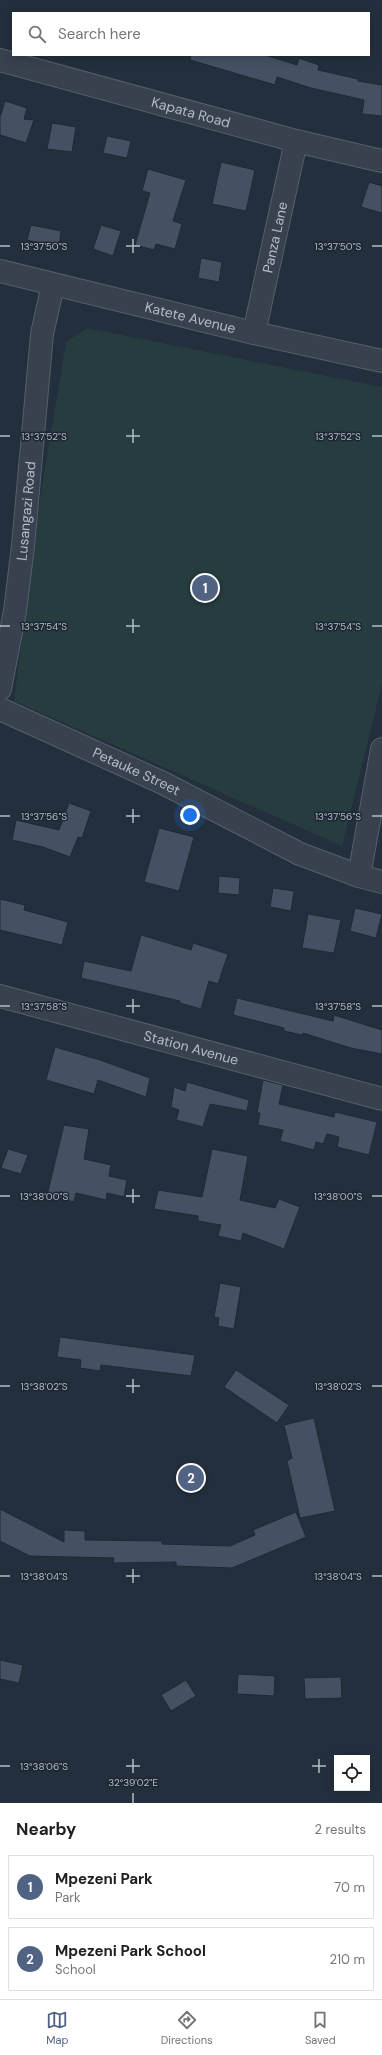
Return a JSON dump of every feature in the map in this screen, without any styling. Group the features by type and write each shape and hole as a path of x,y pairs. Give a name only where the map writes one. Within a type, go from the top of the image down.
{"street":[{"name":"Kapata Road","path":"0,60 296,141 382,161"},
{"name":"Panza Lane","path":"254,333 296,141"},
{"name":"Katete Avenue","path":"0,271 254,333 382,361"},
{"name":"Lusangazi Road","path":"0,689 7,610 23,546 42,334 53,285"},
{"name":"Petauke Street","path":"0,709 163,783 300,854 359,876 382,882"},
{"path":"359,876 382,749"},
{"name":"Station Avenue","path":"0,996 382,1099"}],"green space":[{"path":"87,328 382,387 382,684 342,846 14,701 41,492 66,342"}],"building":[{"path":"191,56 268,56 297,65 299,58 319,65 318,70 358,79 358,81 382,85 382,116 362,114 364,100 311,88 277,77 275,85 190,60"},
{"path":"5,101 27,108 24,119 34,120 26,143 0,135 0,117"},
{"path":"52,123 76,127 72,152 47,149"},
{"path":"107,136 131,141 127,158 103,153"},
{"path":"221,162 255,170 246,211 212,204"},
{"path":"148,169 186,180 173,221 182,224 175,249 156,244 154,250 135,245 150,193 142,191"},
{"path":"369,182 382,186 382,213 361,207"},
{"path":"31,225 61,231 59,247 27,240"},
{"path":"101,225 121,231 113,256 93,249"},
{"path":"201,258 222,262 219,282 198,278"},
{"path":"69,803 91,811 82,838 78,837 70,857 43,847 12,840 16,820 59,830"},
{"path":"159,828 194,837 179,891 144,882"},
{"path":"219,876 240,878 239,895 218,893"},
{"path":"273,888 294,891 291,911 270,907"},
{"path":"0,899 25,905 24,910 68,922 62,945 0,930"},
{"path":"355,908 382,914 376,938 350,931"},
{"path":"308,914 341,920 334,953 302,948"},
{"path":"141,935 191,950 193,943 228,954 218,984 209,981 201,1009 180,1003 180,1001 81,978 84,961 131,971"},
{"path":"237,998 333,1021 334,1015 382,1030 382,1054 351,1048 303,1033 302,1035 284,1031 284,1028 233,1015"},
{"path":"55,1047 100,1060 150,1078 146,1097 98,1080 94,1094 46,1080"},
{"path":"263,1080 283,1085 279,1104 334,1117 335,1112 377,1122 369,1155 337,1147 339,1137 327,1134 323,1144 316,1142 314,1150 280,1141 283,1130 258,1125 260,1113 257,1113"},
{"path":"187,1082 249,1100 247,1111 210,1104 203,1127 176,1120 179,1110 171,1107 174,1087 185,1091"},
{"path":"64,1125 89,1129 84,1159 111,1165 109,1176 127,1180 124,1197 107,1193 106,1200 76,1193 74,1202 47,1195"},
{"path":"8,1149 28,1155 21,1174 1,1168"},
{"path":"212,1149 248,1156 240,1200 275,1208 279,1199 300,1207 284,1249 243,1233 241,1241 218,1236 221,1225 198,1221 198,1216 154,1209 158,1190 202,1197"},
{"path":"220,1283 241,1287 234,1329 218,1326 219,1318 214,1317"},
{"path":"60,1337 195,1355 191,1376 101,1365 100,1371 80,1368 81,1360 57,1357"},
{"path":"236,1370 289,1405 277,1423 224,1387"},
{"path":"314,1418 335,1511 300,1518 287,1461 292,1458 284,1425"},
{"path":"0,1509 64,1542 64,1530 85,1531 85,1540 162,1541 162,1544 230,1546 255,1535 253,1530 296,1512 306,1537 232,1568 176,1566 176,1562 113,1563 114,1558 30,1556 0,1541"},
{"path":"0,1660 23,1665 19,1683 0,1679"},
{"path":"238,1674 275,1676 274,1696 237,1694"},
{"path":"341,1677 342,1698 305,1699 304,1678"},
{"path":"186,1680 196,1696 171,1711 161,1695"}],"place":[{"name":"Mpezeni Park","path":"205,588"},
{"name":"Mpezeni Park School","path":"191,1478"}]}
